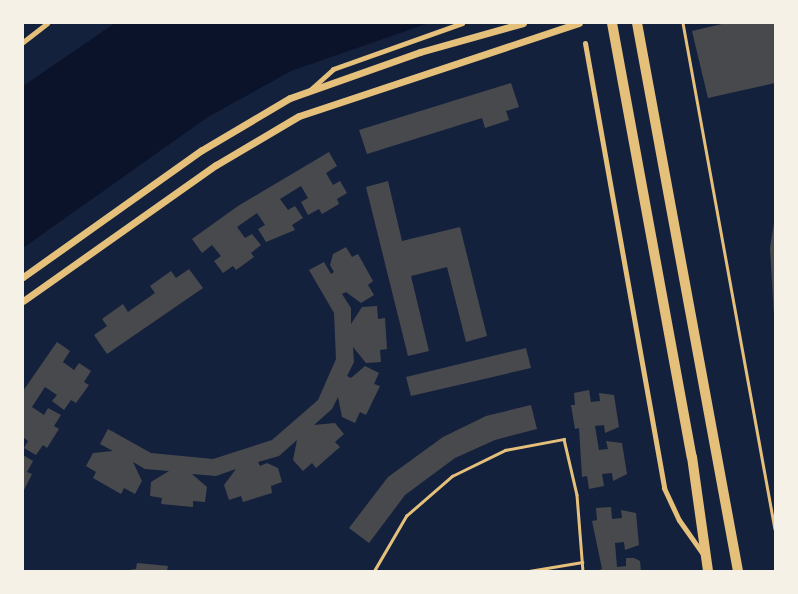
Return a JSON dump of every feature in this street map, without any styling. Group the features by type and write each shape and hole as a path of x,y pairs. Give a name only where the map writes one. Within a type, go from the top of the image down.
{"highway":[{"path":"612,23 708,566"},
{"path":"637,23 738,571"}],"street":[{"path":"23,42 47,23"},
{"path":"307,92 332,69 462,23"},
{"path":"23,277 202,150 307,92 420,52 523,23"},
{"path":"23,301 216,165 299,116 579,23"},
{"path":"585,43 664,488 679,520 708,566"}],"lane":[{"path":"683,23 775,529"},
{"path":"374,571 406,516 452,476 505,450 564,439 577,495 583,571"},
{"path":"529,571 582,562"}],"water":[{"path":"115,23 429,23 291,71 208,117 23,248 23,86"}],"building":[{"path":"726,23 775,23 775,83 708,98 692,31"},
{"path":"511,83 519,107 506,111 509,120 485,128 482,118 367,154 359,130"},
{"path":"329,152 337,166 326,173 333,185 340,181 347,193 337,199 339,204 322,214 319,209 308,215 301,202 308,198 301,186 280,199 288,210 295,206 303,218 292,225 295,230 266,242 258,229 265,225 257,213 237,227 245,238 252,234 261,245 251,253 254,257 236,270 233,266 223,273 214,261 221,256 212,245 202,253 192,239 238,206"},
{"path":"388,181 402,241 460,227 487,336 466,342 447,267 411,276 429,351 408,356 366,187"},
{"path":"775,223 774,315 770,248"},
{"path":"346,247 352,257 358,254 373,281 368,285 374,295 361,303 346,292 342,294 351,308 351,324 362,307 377,306 378,319 385,318 387,349 380,350 381,362 366,363 353,347 354,362 347,376 351,378 365,366 379,373 374,384 380,386 366,415 360,412 355,423 342,417 338,397 332,409 314,425 335,423 344,434 335,442 340,447 316,468 312,463 303,471 293,460 297,440 279,456 258,462 260,466 267,463 278,468 282,482 271,486 272,493 243,502 241,496 229,500 224,485 236,469 216,476 192,474 207,487 205,502 193,501 193,507 161,504 162,498 150,496 151,482 169,471 145,469 133,462 142,481 135,494 124,488 121,494 93,478 96,472 86,466 93,453 113,451 100,444 108,429 151,453 213,459 272,440 318,400 336,359 334,313 309,270 324,262 331,274 334,272 330,265 333,254"},
{"path":"189,269 203,288 107,354 94,335 107,326 102,319 123,304 128,312 155,293 150,286 171,271 176,278"},
{"path":"57,342 70,351 63,362 74,370 79,363 91,371 84,382 89,385 76,403 71,400 64,410 52,401 57,395 45,387 32,407 44,415 48,408 61,415 54,426 59,429 47,448 43,445 36,455 24,448 28,441 23,437 23,391"},
{"path":"526,348 531,368 411,396 406,377"},
{"path":"589,390 591,402 600,401 599,393 614,395 619,427 605,433 604,425 595,426 599,450 608,449 606,441 622,443 627,474 613,481 612,473 602,474 604,486 589,489 587,476 582,477 579,428 575,429 571,405 575,405 574,393"},
{"path":"531,405 537,429 495,440 455,458 405,495 369,543 349,528 388,477 443,437 486,416"},
{"path":"23,455 33,461 27,472 32,474 23,492"},
{"path":"611,507 612,519 622,518 621,510 636,513 639,545 625,550 624,542 615,543 617,567 626,566 626,558 634,558 640,561 641,571 595,571 602,569 592,521 597,520 596,508"},
{"path":"137,563 168,566 167,571 123,571 136,569"}]}
